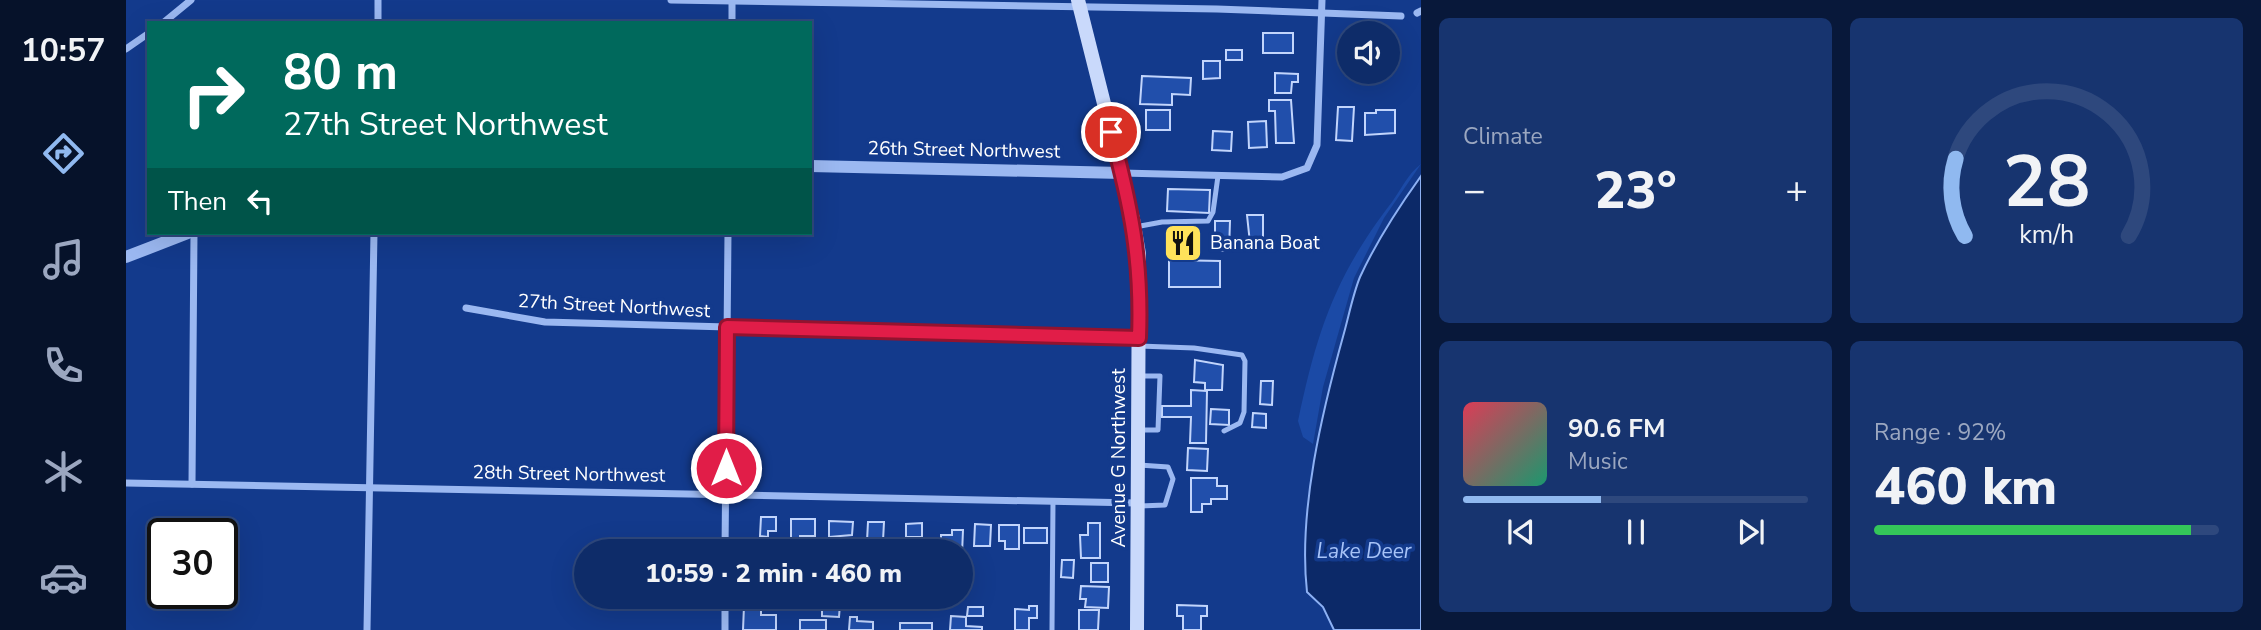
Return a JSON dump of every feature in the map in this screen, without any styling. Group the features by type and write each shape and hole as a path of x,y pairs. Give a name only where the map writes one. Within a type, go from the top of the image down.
{"main road":[{"name":"Avenue G Northwest","path":"1079,4 1135,227 1141,289 1138,630"}],"street":[{"path":"165,21 191,0"},
{"path":"378,0 378,21"},
{"path":"671,0 1079,4 1401,16"},
{"path":"1322,0 1322,12"},
{"path":"732,1 732,21"},
{"name":"26th Street Northwest","path":"812,166 1283,177 1307,168 1316,152 1322,12"},
{"path":"126,49 147,34"},
{"path":"126,257 183,235"},
{"path":"192,484 194,235"},
{"path":"367,630 374,235"},
{"path":"725,539 727,235"},
{"name":"27th Street Northwest","path":"466,308 545,322 1139,342"},
{"name":"28th Street Northwest","path":"126,483 726,493 1137,505"},
{"path":"725,609 725,630"}],"lane":[{"path":"1135,227 1163,222 1208,221 1213,212 1218,176"},
{"path":"1139,342 1242,355 1245,361 1244,412 1240,423 1224,431"},
{"path":"1138,430 1158,430 1160,376 1139,376"},
{"path":"1137,505 1165,505 1173,479 1168,467 1138,465"},
{"path":"1052,630 1053,501"}],"shaded area":[{"path":"1421,164 1384,218 1354,278 1323,387 1313,444 1303,437 1298,421 1313,359 1331,306 1342,280 1372,229 1408,177"}],"water":[{"name":"Lake Deer","path":"1421,176 1421,630 1334,630 1323,607 1307,592 1306,528 1320,428 1360,277 1388,225"}],"building":[{"path":"1263,33 1293,33 1293,53 1263,53"},
{"path":"1226,50 1242,50 1242,60 1226,60"},
{"path":"1203,61 1220,61 1220,78 1203,79"},
{"path":"1275,73 1298,74 1298,82 1292,82 1291,93 1275,93"},
{"path":"1142,76 1191,78 1190,95 1172,94 1172,105 1140,104"},
{"path":"1269,100 1291,100 1294,143 1276,143 1275,111 1269,111"},
{"path":"1338,107 1354,107 1352,141 1336,140"},
{"path":"1146,110 1170,110 1170,130 1146,130"},
{"path":"1376,110 1395,110 1395,133 1365,135 1365,113 1376,113"},
{"path":"1266,121 1267,147 1249,148 1248,122"},
{"path":"1213,131 1232,132 1231,151 1212,150"},
{"path":"1168,189 1210,190 1209,213 1167,211"},
{"path":"1247,215 1263,215 1263,243 1250,243"},
{"path":"1215,221 1230,221 1229,251 1215,250"},
{"path":"1169,260 1220,261 1220,287 1169,287"},
{"path":"1195,360 1223,365 1222,390 1205,390 1205,383 1194,382"},
{"path":"1261,381 1273,381 1272,405 1260,404"},
{"path":"1191,390 1207,391 1206,443 1190,443 1191,417 1162,417 1162,406 1191,406"},
{"path":"1211,409 1229,410 1229,425 1210,424"},
{"path":"1253,413 1266,414 1266,428 1252,427"},
{"path":"1188,448 1208,449 1207,471 1187,470"},
{"path":"1191,478 1217,478 1217,486 1227,486 1227,499 1211,499 1211,504 1202,504 1202,512 1191,512"},
{"path":"761,517 776,517 776,531 768,531 768,537 760,536"},
{"path":"791,519 815,519 815,536 791,539"},
{"path":"829,521 853,522 852,535 829,537"},
{"path":"868,522 884,522 883,539 867,539"},
{"path":"922,523 922,537 906,537 906,524"},
{"path":"1088,523 1100,523 1100,558 1081,558 1080,535 1088,535"},
{"path":"975,524 991,525 990,546 974,546"},
{"path":"999,525 1019,525 1019,549 1005,549 1005,541 999,541"},
{"path":"1024,528 1047,528 1047,543 1024,543"},
{"path":"952,530 963,530 963,539 941,539 941,535 952,535"},
{"path":"1062,560 1074,560 1073,578 1061,577"},
{"path":"1091,563 1108,563 1108,582 1091,582"},
{"path":"1081,586 1109,587 1108,608 1085,607 1086,599 1080,599"},
{"path":"1177,605 1207,606 1207,616 1201,616 1201,630 1183,630 1183,616 1177,616"},
{"path":"1029,606 1037,606 1037,618 1029,618 1029,630 1015,630 1015,609 1029,610"},
{"path":"983,607 983,616 967,616 968,609"},
{"path":"744,609 761,609 761,615 776,615 776,630 743,630"},
{"path":"822,609 840,609 839,617 822,616"},
{"path":"1079,610 1099,610 1098,630 1079,630"},
{"path":"951,616 966,617 966,626 982,627 982,630 950,630"},
{"path":"850,617 857,617 857,621 873,622 873,630 849,630"},
{"path":"800,620 826,620 826,630 800,630"},
{"path":"900,623 932,623 932,630 900,630"}],"place":[{"name":"Banana Boat","path":"1183,243"}],"route":[{"path":"726,468 727,327 1139,338 1139,254 1111,132"}]}
